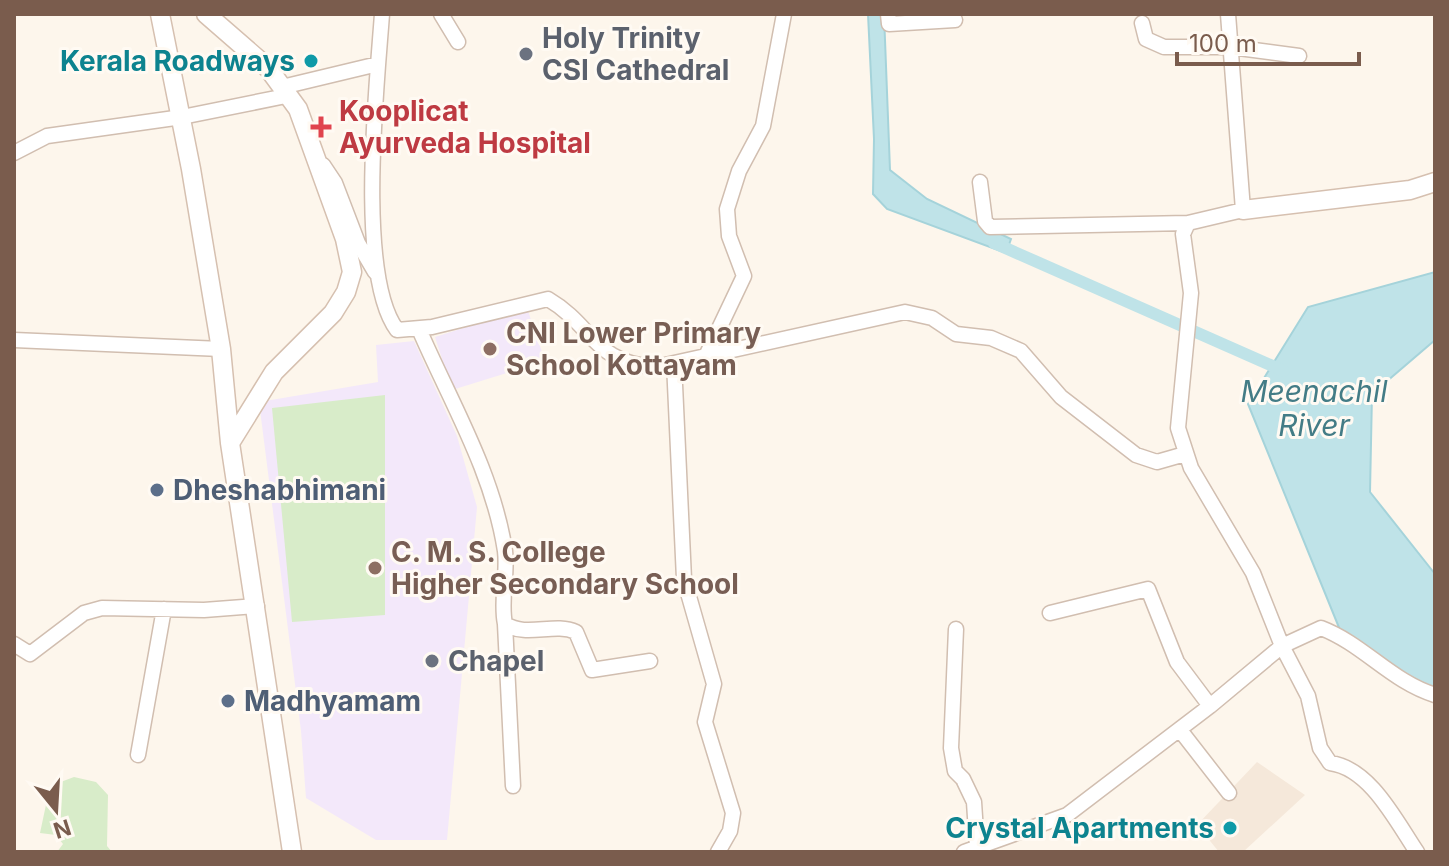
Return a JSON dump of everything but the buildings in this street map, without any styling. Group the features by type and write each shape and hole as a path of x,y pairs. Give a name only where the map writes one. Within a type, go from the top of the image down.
{"main road":[{"path":"160,14 182,117 221,349 230,443 257,606 279,786 292,852"},
{"path":"206,14 268,68 298,109 319,158 345,239 352,272 346,292 333,313 274,372 230,443"},
{"path":"1243,210 1410,190 1435,182"},
{"path":"290,832 308,852"}],"street":[{"path":"379,282 373,212 382,14"},
{"path":"441,14 458,42"},
{"path":"706,356 744,276 729,236 727,209 739,171 763,126 784,14"},
{"path":"888,14 889,24 955,20"},
{"path":"980,182 985,221 990,227 1045,229 1188,223 1243,210 1228,14"},
{"path":"1142,23 1146,39 1164,47 1231,47 1299,56"},
{"path":"14,153 47,136 182,117 284,92 378,64"},
{"path":"319,158 335,183 397,330 419,329 548,299 608,354 629,366 656,367 905,312 932,318 956,334 991,338 1021,351 1061,397 1136,455 1157,462 1185,454"},
{"path":"1188,223 1183,234 1191,293 1184,340 1178,428 1185,454 1253,573 1282,646 1308,696 1320,748 1330,763 1346,765 1379,796 1417,852"},
{"path":"419,329 465,427 489,490 505,553 505,624 513,786"},
{"path":"14,340 221,349"},
{"path":"674,363 684,579 714,684 705,722 733,813 730,831 718,852"},
{"path":"1050,613 1148,589 1177,662 1210,706"},
{"path":"14,644 30,654 84,613 102,608 257,606"},
{"path":"138,755 164,609"},
{"path":"505,624 514,630 567,628 576,632 592,670 650,661"},
{"path":"956,629 951,748 955,771 963,779 974,802 971,850 1067,815 1180,730 1282,646 1321,628 1340,636 1414,688 1435,695"},
{"path":"1180,730 1229,793"}],"shaded area":[{"name":"CNI Lower Primary School Kottayam","path":"527,308 545,361 452,390 435,337"},
{"name":"C. M. S. College Higher Secondary School","path":"414,341 457,436 477,507 447,840 376,840 306,798 301,731 259,402 378,382 376,345"},
{"name":"Crystal Apartments","path":"1257,762 1305,795 1243,852 1219,852 1197,825"}],"green space":[{"path":"385,395 385,615 292,622 272,408"},
{"path":"74,777 96,782 108,795 107,846 112,852 57,852 63,844 56,835 40,833 50,786"}],"water":[{"path":"868,14 884,14 890,170 927,199 1011,239 1006,253 887,209 873,194 874,139"},
{"name":"Meenachil River","path":"1435,272 1435,340 1372,394 1370,492 1435,574 1435,700 1340,630 1248,404 1308,307"}],"waterway":[{"path":"994,243 1284,371"}],"place":[{"name":"Holy Trinity CSI Cathedral","path":"526,54"},
{"name":"Kerala Roadways","path":"311,61"},
{"name":"Kooplicat Ayurveda Hospital","path":"321,127"},
{"name":"CNI Lower Primary School Kottayam","path":"490,349"},
{"name":"Dheshabhimani","path":"157,490"},
{"name":"C. M. S. College Higher Secondary School","path":"375,568"},
{"name":"Chapel","path":"432,661"},
{"name":"Madhyamam","path":"228,701"},
{"name":"Crystal Apartments","path":"1230,828"}]}
